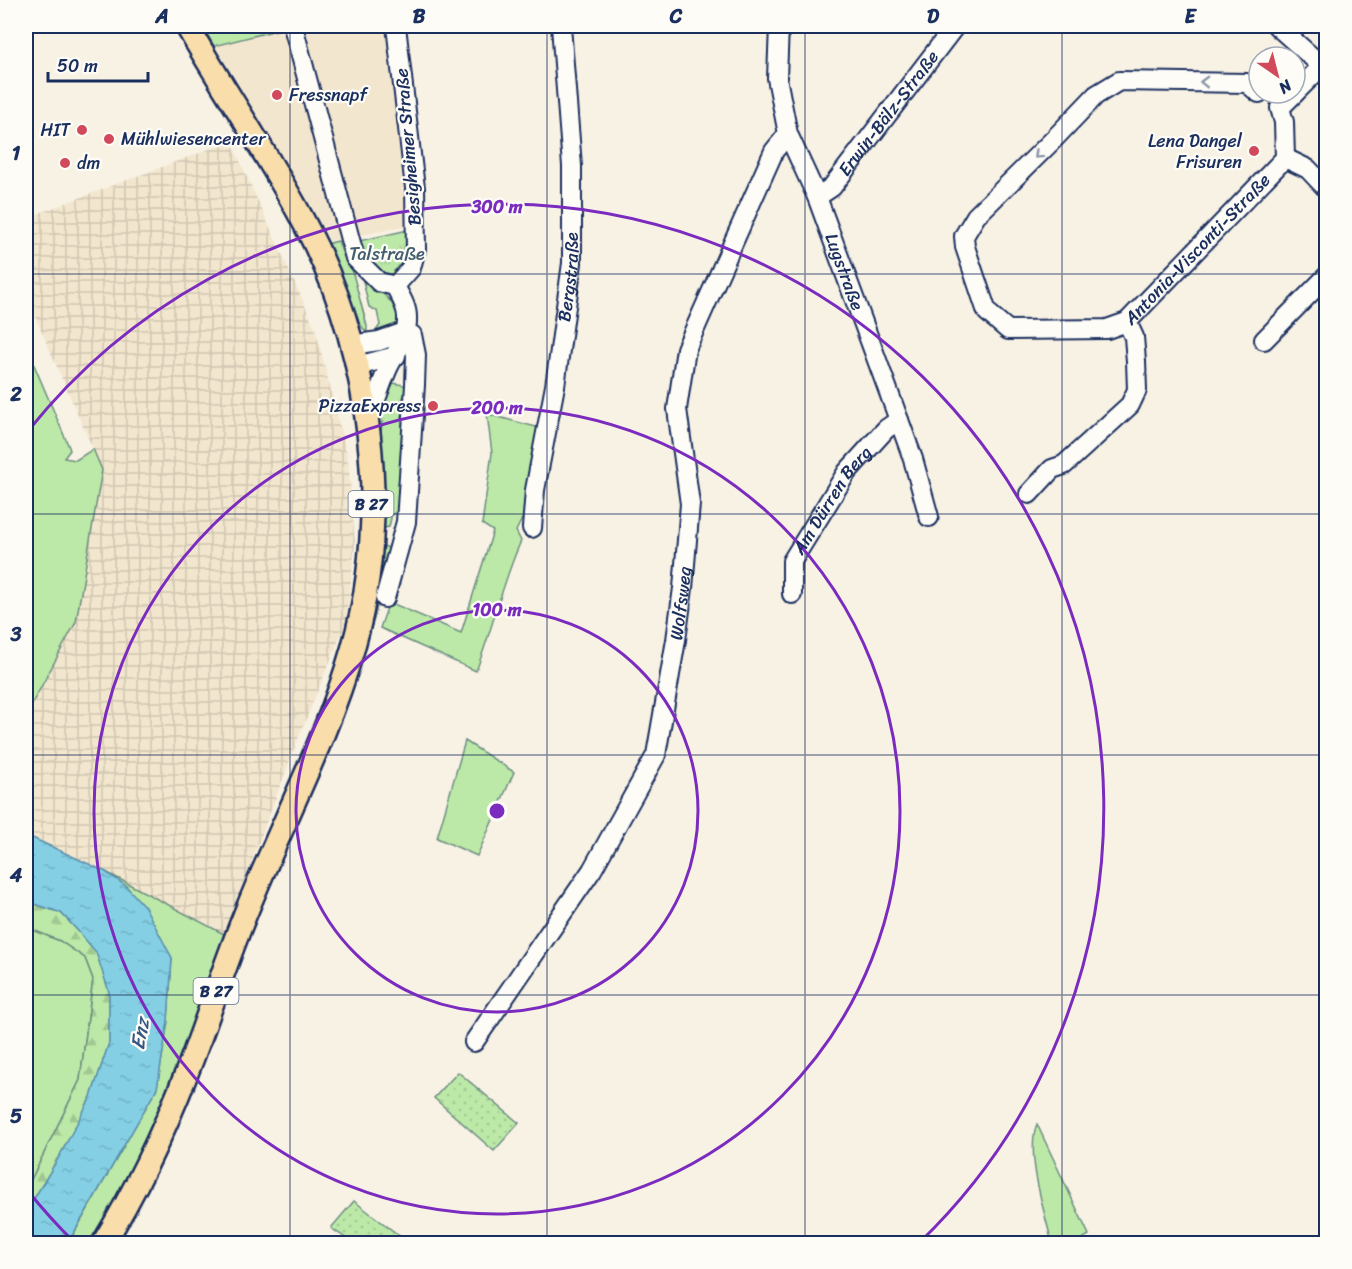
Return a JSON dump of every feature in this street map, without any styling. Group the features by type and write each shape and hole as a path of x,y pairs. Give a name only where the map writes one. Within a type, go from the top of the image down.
{"main road":[{"name":"B 27","path":"172,26 220,83"},
{"name":"B 27","path":"103,1244 139,1179 187,1073 236,934 322,735 344,677 354,645 365,589 370,537 372,492 368,419 354,355 325,268 308,230 187,26"}],"street":[{"path":"293,26 355,258 379,282 395,286 407,314 405,332 368,419"},
{"name":"Besigheimer Straße","path":"395,286 411,268 416,249 415,188 396,26"},
{"name":"Bergstraße","path":"532,528 535,490 555,386 572,262 572,166 561,26"},
{"name":"Lugstraße","path":"779,26 777,78 788,134 817,197 913,459 929,517"},
{"name":"Erwin-Bälz-Straße","path":"817,197 832,187 955,26"},
{"path":"1277,26 1324,64 1307,81"},
{"name":"Antonia-Visconti-Straße","path":"1247,83 1119,81 1096,95 976,216 964,236 964,247 987,312 1008,330 1107,329 1126,322 1285,158 1284,122 1280,108"},
{"path":"1276,105 1280,108 1283,105"},
{"name":"Wolfsweg","path":"474,1042 592,870 656,755 682,599 690,504 677,409 686,349 774,151 788,134"},
{"path":"1285,158 1308,169 1326,188"},
{"path":"1264,340 1326,277"},
{"path":"1029,494 1052,468 1064,465 1130,405 1137,390 1136,361 1134,338 1126,322"},
{"path":"354,355 379,341 405,332 412,335 415,342 416,369 406,522 385,598"},
{"path":"354,355 392,363 404,363 416,369"},
{"name":"Am Dürren Berg","path":"792,594 792,561 798,551 847,472 886,429 899,420"}],"shaded area":[{"path":"203,26 282,26 284,29 308,26 385,26 408,226 330,241"},
{"path":"231,141 315,328 348,458 355,543 347,620 298,739 224,934 104,871 26,835 26,715 76,622 102,470 26,296 26,218"}],"green space":[{"path":"202,26 280,26 281,29 214,46"},
{"name":"Talstraße","path":"408,230 407,256 395,273 382,273 370,262 361,248 359,241"},
{"path":"338,241 352,270 367,333 354,317 326,244"},
{"path":"365,280 386,296 394,306 398,319 395,328 373,335 380,325 377,311 369,307 363,281"},
{"path":"26,346 69,447 70,450 64,458 76,460 93,449 102,470 76,622 26,715"},
{"path":"388,382 409,386 408,396 403,397 399,511 392,514 389,527 384,528 381,545 389,548 390,553 374,619 355,675 385,395"},
{"path":"487,414 540,428 525,513 516,531 521,541 508,573 476,671 380,628 389,602 461,633 493,531 482,524 492,453"},
{"path":"465,741 514,772 477,856 437,838"},
{"path":"104,871 224,934 165,1110 94,1243 68,1244 157,1088 168,1021 172,958 126,886"},
{"path":"26,901 61,913 96,952 109,991 109,1043 91,1097 26,1212 26,1190 80,1080 93,979 85,958 60,941 26,927"},
{"path":"26,927 60,941 85,958 93,979 80,1080 26,1190"},
{"path":"458,1072 519,1123 494,1151 434,1098"},
{"path":"1037,1124 1089,1235 1076,1243 1052,1243 1035,1166 1033,1150"},
{"path":"354,1201 409,1243 353,1243 331,1228"}],"water":[{"name":"Enz","path":"26,835 104,871 126,886 145,907 172,958 168,1021 157,1088 68,1243 26,1243 26,1212 91,1097 109,1043 109,992 96,952 78,931 61,913 26,901"}],"place":[{"name":"Fressnapf","path":"277,95"},
{"name":"HIT","path":"82,130"},
{"name":"Mühlwiesencenter","path":"109,139"},
{"name":"Lena Dangel Frisuren","path":"1254,151"},
{"name":"dm","path":"65,163"},
{"name":"PizzaExpress","path":"433,406"}]}
